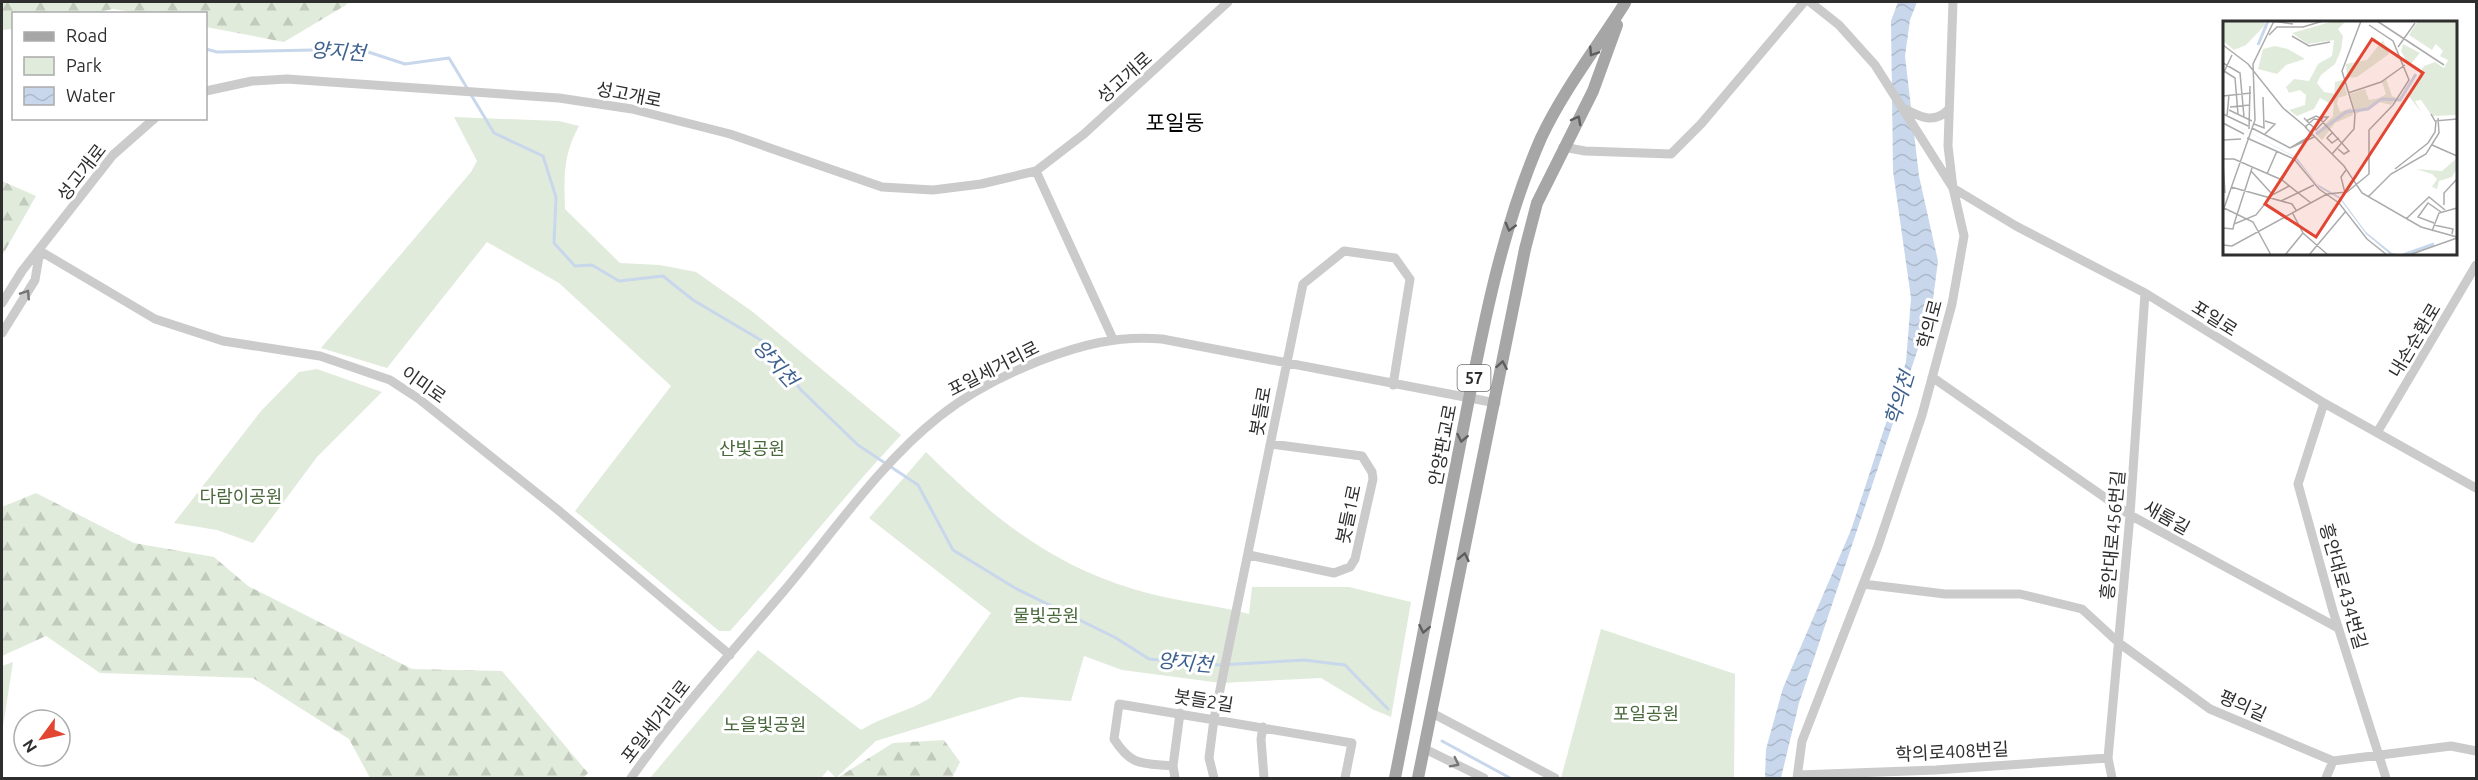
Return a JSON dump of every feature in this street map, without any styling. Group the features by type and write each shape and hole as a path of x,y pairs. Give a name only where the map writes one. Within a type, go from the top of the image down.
{"main road":[{"name":"안양판교로","path":"1418,778 1496,403 1525,249 1537,203 1593,91 1626,2"},
{"name":"안양판교로","path":"1395,778 1469,399 1488,310 1518,196 1542,136 1626,2"}],"street":[{"name":"성고개로","path":"207,91 252,81 287,79 558,98 632,109 730,134 882,187 933,190 981,184 1036,171 1084,134 1228,2"},
{"path":"1563,147 1585,152 1671,154 1701,124 1804,2"},
{"name":"포일로","path":"1810,2 1839,26 1875,65 1953,188 2016,226 2145,293 2324,403 2378,431 2476,488"},
{"name":"학의로","path":"1797,777 1802,741 1886,524 1932,377 1952,304 1964,236 1953,188 1945,113 1953,2"},
{"path":"1904,109 1920,117 1945,113"},
{"name":"성고개로","path":"2,303 22,271 40,251 113,155 153,120"},
{"path":"1036,171 1113,339"},
{"name":"성고개로","path":"2,333 36,280 40,251"},
{"name":"이미로","path":"40,251 155,319 223,341 320,356 390,380 419,399 558,510 730,654"},
{"name":"봇들로","path":"1214,778 1209,758 1214,719 1303,284 1344,251 1395,258 1410,279 1393,385"},
{"name":"내손순환로","path":"2378,431 2476,265"},
{"name":"흥안대로456번길","path":"2112,778 2108,758 2130,515 2145,293"},
{"name":"포일세거리로","path":"631,778 674,720 894,461 939,416 991,383 1077,346 1134,336 1162,339 1496,403"},
{"name":"새롬길","path":"1932,377 2130,515 2338,628"},
{"name":"흥안대로434번길","path":"2324,403 2298,484 2338,628 2386,778"},
{"name":"봇들1로","path":"1249,555 1334,573 1350,567 1355,559 1373,479 1372,472 1362,456 1271,444"},
{"name":"평의길","path":"1863,584 1945,594 2020,594 2082,609 2119,643 2210,709 2333,761 2451,746 2476,751"},
{"name":"봇들2길","path":"1173,766 1142,763 1126,757 1114,740 1119,704 1352,743 1345,778"},
{"path":"1175,778 1173,766 1180,713"},
{"path":"1432,713 1554,778"},
{"path":"1263,727 1261,739 1264,778"},
{"path":"1425,748 1484,778"},
{"name":"학의로408번길","path":"1797,777 2108,758"},
{"path":"2326,778 2333,761"}],"green space":[{"path":"2,2 348,2 284,42 207,27 207,12 131,12 113,9 100,12 12,12 12,29 2,30"},
{"name":"산빛공원","path":"454,117 559,121 579,126 567,156 565,209 620,263 660,265 696,272 753,312 901,435 730,631 719,631 575,511 671,386 559,283 487,242 387,368 321,348 471,172 477,161"},
{"path":"2,181 36,196 2,256"},
{"name":"다람이공원","path":"317,369 382,392 317,457 253,543 217,530 174,523 261,411 299,372"},
{"name":"물빛공원","path":"926,452 997,516 1046,551 1102,578 1133,589 1249,614 1252,587 1349,587 1411,602 1391,717 1374,710 1321,678 1221,683 1122,670 1084,656 1071,701 1020,697 876,741 836,778 828,770 821,778 650,778 758,650 861,730 930,698 991,613 869,518"},
{"path":"36,493 134,543 214,557 248,586 412,669 502,671 588,773 583,778 370,778 349,739 253,678 100,673 46,636 2,656 2,507"},
{"name":"포일공원","path":"1601,629 1735,674 1734,778 1561,778"},
{"path":"13,662 2,733 2,666"},
{"path":"944,740 960,762 952,778 837,778 893,743"}],"water":[{"name":"학의천","path":"1898,2 1917,2 1910,20 1905,56 1919,176 1938,261 1932,307 1799,703 1781,778 1765,778 1766,749 1783,688 1851,530 1906,362 1911,298 1893,171 1891,21"}],"waterway":[{"name":"양지천","path":"207,49 217,52 359,49 405,64 449,58 494,133 543,156 556,197 554,243 575,266 592,265 619,281 663,276 693,300 764,342 801,390 858,445 918,485 953,550 1015,588 1116,638 1149,659 1219,665 1304,660 1345,665 1388,709"},
{"name":"양지천","path":"1442,741 1510,778"}],"district":[{"name":"포일동","path":"1175,122"}],"park label":[{"name":"노을빛공원","path":"765,724"}]}
